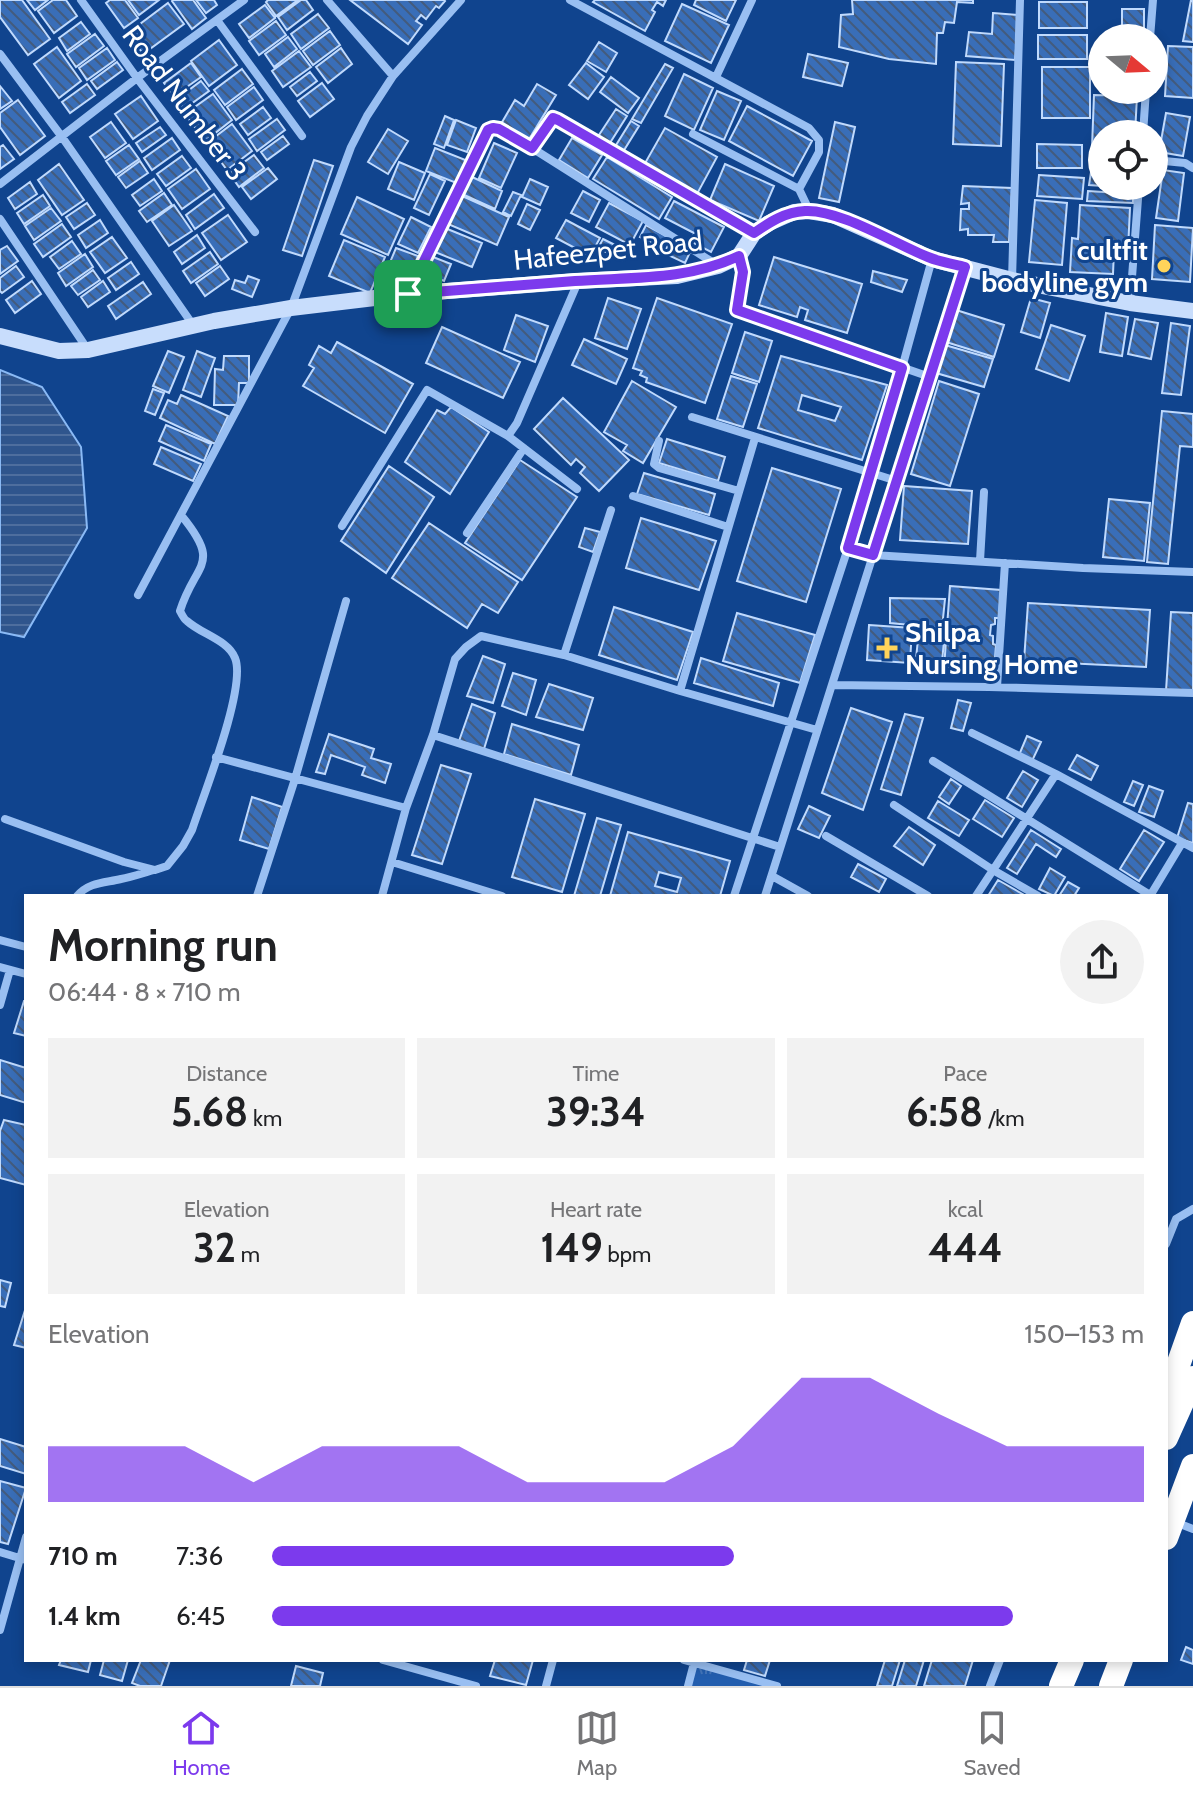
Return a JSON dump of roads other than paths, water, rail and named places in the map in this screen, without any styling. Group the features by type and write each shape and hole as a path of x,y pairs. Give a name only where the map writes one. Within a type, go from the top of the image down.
{"highway":[{"path":"1168,1393 1193,1323"},
{"path":"1168,1434 1193,1378"},
{"path":"1177,1529 1193,1466"},
{"path":"1061,1686 1071,1662"},
{"path":"1111,1686 1120,1662"}],"street":[{"name":"Road Number 3","path":"81,0 255,232"},
{"path":"0,184 244,0"},
{"path":"327,0 393,76"},
{"path":"138,595 291,308 351,147 367,116 393,76 461,0"},
{"path":"570,0 809,128 819,140 819,152 799,189"},
{"path":"716,77 752,0"},
{"path":"1012,280 1020,0"},
{"path":"1151,24 1153,0"},
{"path":"217,20 302,136"},
{"path":"0,54 193,325"},
{"path":"532,148 553,118 754,233"},
{"path":"408,294 488,130 493,128 532,148 718,266"},
{"path":"693,134 799,189 809,211 833,215 932,259 1012,280 1130,303 1193,311"},
{"path":"1168,161 1185,163 1193,168"},
{"path":"1130,303 1138,200"},
{"name":"Hafeezpet Road","path":"0,336 59,351 88,350 193,325 291,308 408,294 677,276 718,266 739,256 754,233 781,216 809,211"},
{"path":"0,219 88,350"},
{"path":"739,256 743,272 737,310 930,377"},
{"path":"735,894 848,548 932,259"},
{"path":"766,894 965,267"},
{"path":"508,436 517,423 578,281"},
{"path":"342,526 427,390 508,436 577,489"},
{"path":"692,417 897,481"},
{"path":"680,691 755,438"},
{"path":"659,441 654,464 659,468 739,491"},
{"path":"467,533 524,448"},
{"path":"980,561 984,492"},
{"path":"633,496 728,527"},
{"path":"564,655 611,510"},
{"path":"78,894 93,884 167,866 192,830 235,699 238,674 235,656 186,621 180,611 203,563 203,546 181,515"},
{"path":"848,548 873,555 1193,572"},
{"path":"997,687 1005,563"},
{"path":"258,894 295,779 346,601"},
{"path":"383,894 406,808 433,735 455,659 481,636 564,655 817,730"},
{"path":"832,685 1193,693"},
{"path":"972,733 1056,774 1193,848"},
{"path":"433,735 780,847"},
{"path":"216,757 406,808"},
{"path":"933,761 1147,894"},
{"path":"977,894 1056,774"},
{"path":"894,805 1035,894"},
{"path":"5,819 124,862 155,870"},
{"path":"826,836 925,894"},
{"path":"1151,894 1182,843"},
{"path":"392,862 496,894"},
{"path":"772,876 804,894"},
{"path":"0,940 24,946"},
{"path":"0,1005 5,969"},
{"path":"1168,1239 1176,1219 1193,1209"},
{"path":"0,1552 23,1559 0,1630"},
{"path":"546,1686 552,1662"},
{"path":"691,1662 776,1686"},
{"path":"990,1686 999,1662"},
{"path":"688,1686 694,1663"},
{"path":"409,1664 476,1686"}],"place":[{"name":"cultfit bodyline gym","path":"1164,266"},
{"name":"Shilpa Nursing Home","path":"887,648"}]}
